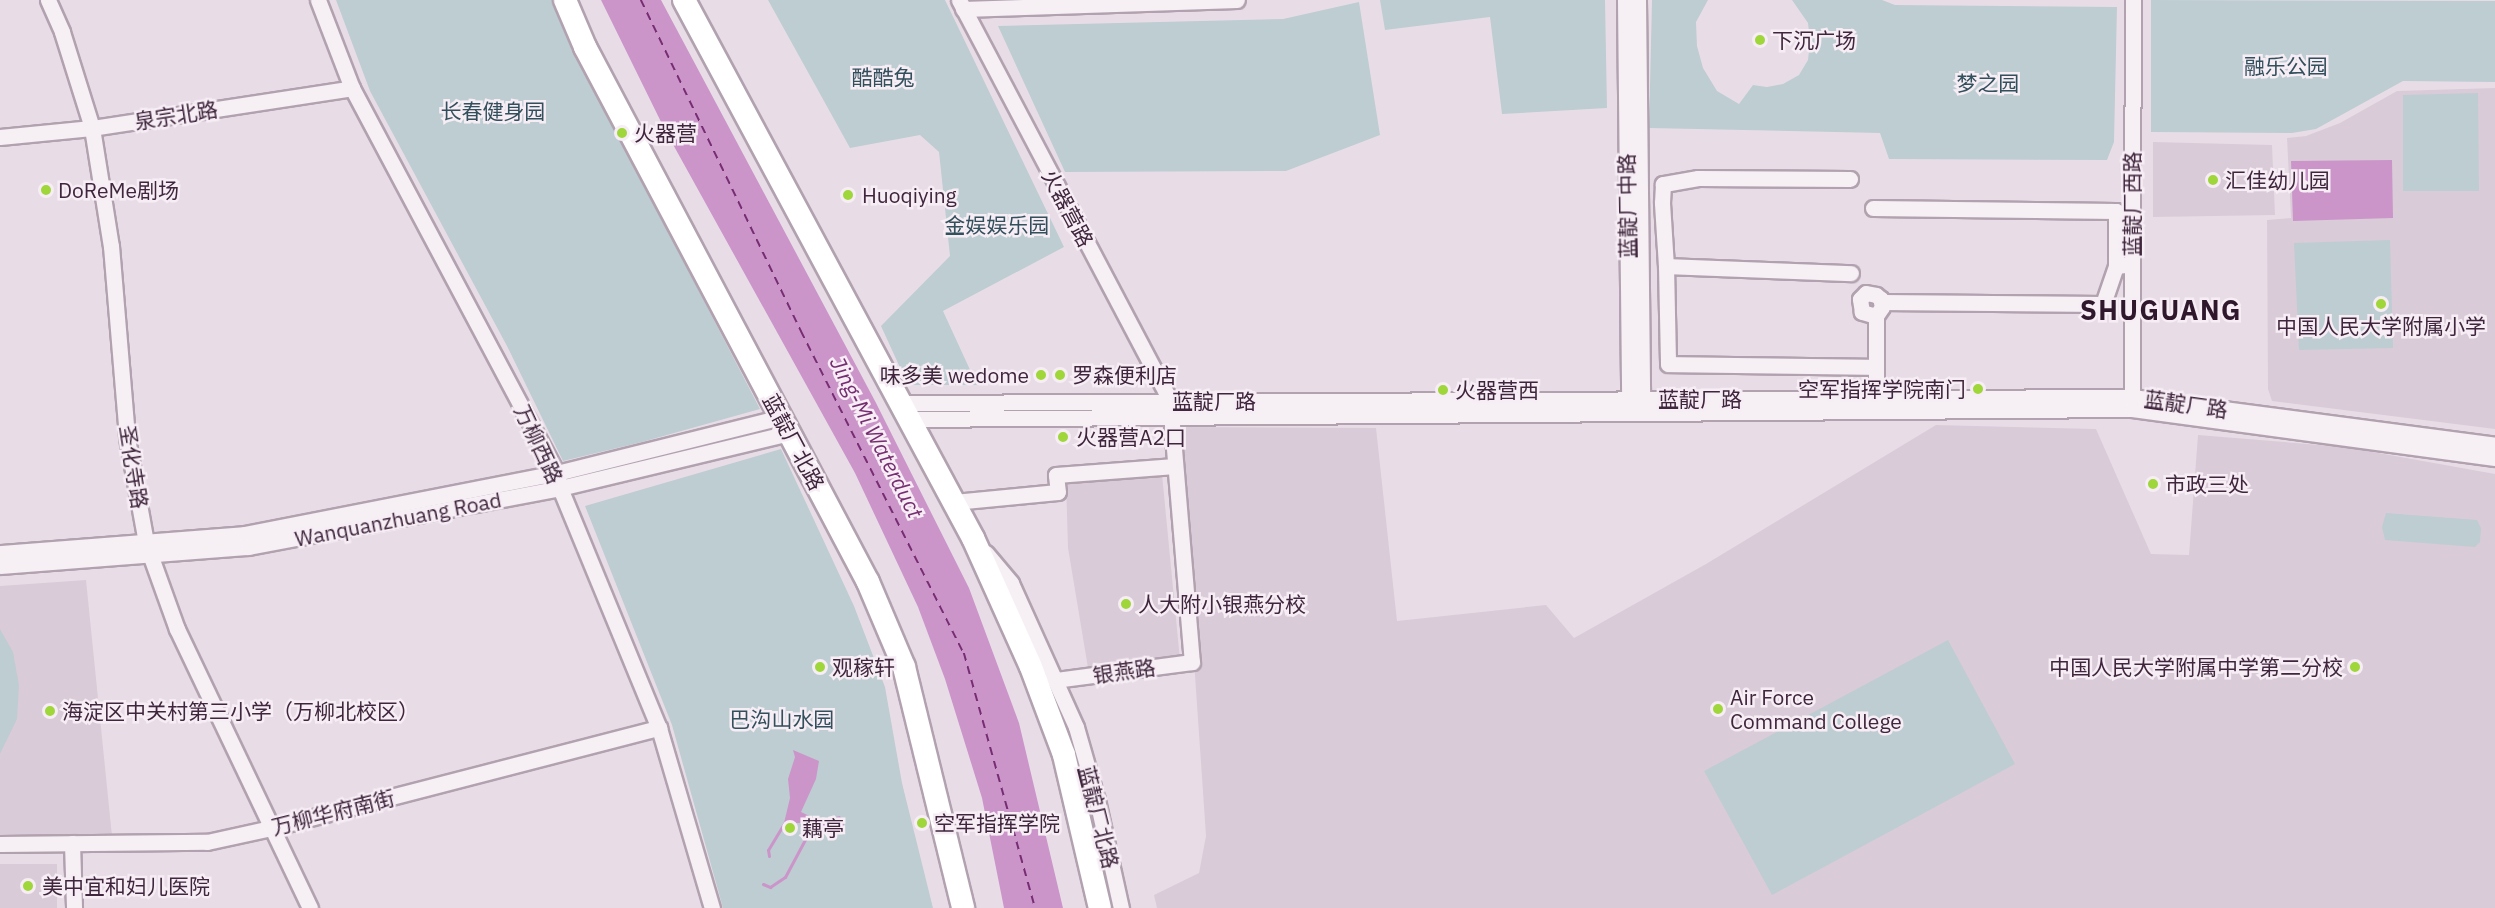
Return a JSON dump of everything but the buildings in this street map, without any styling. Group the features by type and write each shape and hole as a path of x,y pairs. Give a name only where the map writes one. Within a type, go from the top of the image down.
{"highway":[{"name":"蓝靛厂北路","path":"565,0 585,47 868,582 904,667 925,744 963,908"},
{"name":"蓝靛厂北路","path":"684,0 973,538 1031,666 1064,755 1100,908"}],"street":[{"name":"圣化寺路","path":"48,0 62,32 92,128 111,246 127,438 148,549 177,629 310,908"},
{"name":"万柳西路","path":"318,0 352,88 559,480 659,728 712,908"},
{"path":"961,4 1237,0"},
{"name":"蓝靛厂中路","path":"1625,0 1634,203"},
{"name":"蓝靛厂中路","path":"1636,406 1634,203 1638,0"},
{"name":"蓝靛厂西路","path":"2132,403 2133,0"},
{"name":"火器营路","path":"961,4 1170,401 1192,662"},
{"name":"泉宗北路","path":"0,136 92,128 352,88"},
{"path":"1850,179 1698,178 1663,184 1668,364 1876,367"},
{"path":"1634,203 1662,203"},
{"path":"1873,208 2116,211 2116,266 2103,304 1879,309 1876,367 1880,404"},
{"path":"2116,266 2132,265"},
{"path":"1665,266 1851,273"},
{"name":"蓝靛厂路","path":"906,411 1170,401 1636,406"},
{"name":"蓝靛厂路","path":"906,411 1171,418 1636,406 2132,403 2495,445"},
{"name":"蓝靛厂路","path":"2132,403 2495,458"},
{"name":"Wanquanzhuang Road","path":"0,566 148,549 559,480 785,425"},
{"path":"954,502 1058,492 1056,475 1175,466"},
{"name":"蓝靛厂北路","path":"973,538 1011,583 1056,680 1079,737 1097,800 1121,908"},
{"name":"Wanquanzhuang Road","path":"0,553 148,549"},
{"name":"银燕路","path":"1056,680 1192,662"},
{"name":"万柳华府南街","path":"0,844 207,842 271,828 659,728"},
{"path":"72,843 74,908"}],"shaded area":[{"name":"中国人民大学附属小学","path":"2495,88 2495,429 2272,401 2268,389 2267,220 2291,218 2287,138 2306,136 2340,123 2397,91"},
{"name":"汇佳幼儿园","path":"2153,142 2272,145 2275,215 2153,217"},
{"name":"Air Force Command College","path":"1936,425 2096,429 2151,554 2189,555 2198,435 2345,447 2495,474 2495,908 1157,908 1154,895 1199,873 1206,836 1178,427 1376,428 1397,621 1546,605 1574,638 1706,564"},
{"name":"人大附小银燕分校","path":"1162,474 1180,660 1088,668 1068,548 1066,481"},
{"name":"海淀区中关村第三小学（万柳北校区）","path":"86,580 112,836 0,836 0,586"},
{"name":"美中宜和妇儿医院","path":"0,864 57,864 57,908 0,908"}],"green space":[{"name":"长春健身园","path":"336,0 553,0 569,40 760,409 563,461 507,346 370,91"},
{"path":"768,0 945,0 1064,247 943,311 977,385 908,385 881,326 950,256 939,152 920,135 850,148"},
{"path":"1380,0 1605,0 1607,108 1502,114 1490,17 1385,30"},
{"name":"梦之园","path":"1652,0 1708,0 1696,22 1697,46 1703,68 1717,91 1739,104 1753,85 1767,87 1783,84 1799,75 1808,60 1810,41 1808,23 1792,0 1882,0 1895,5 2117,7 2114,142 2107,160 1889,159 1880,133 1649,128"},
{"name":"融乐公园","path":"2151,0 2495,1 2495,82 2403,81 2316,129 2292,133 2151,132"},
{"path":"1359,2 1380,135 1286,171 1065,172 998,26 1283,19"},
{"path":"2478,93 2479,191 2403,191 2403,95"},
{"path":"2390,240 2393,348 2299,350 2294,243"},
{"name":"巴沟山水园","path":"781,449 854,606 885,687 902,783 933,908 723,908 672,725 585,506"},
{"path":"2386,513 2477,520 2481,528 2480,542 2475,547 2385,540 2382,527"},
{"path":"0,629 13,652 19,685 17,719 0,754"},
{"path":"1948,640 2015,764 1772,895 1704,771"}],"water":[{"name":"Jing-Mi Waterduct","path":"601,0 661,0 875,401 969,588 1019,723 1063,908 1004,908 982,798 945,679 918,607 855,473 665,130"},
{"path":"2392,160 2393,218 2293,221 2291,161"},
{"path":"793,750 819,761 816,779 801,812 820,821 840,816 844,825 843,828 839,826 837,833 829,829 809,834 802,823 784,823 790,798 788,779 795,757"}],"waterway":[{"path":"769,856 768,850 784,823"},
{"path":"763,884 770,887 785,877 808,834"}],"ferry route":[{"path":"641,0 801,331 964,653 1035,908"}],"place":[{"name":"下沉广场","path":"1760,40"},
{"name":"火器营","path":"622,133"},
{"name":"汇佳幼儿园","path":"2213,180"},
{"name":"DoReMe剧场","path":"46,190"},
{"name":"Huoqiying","path":"848,195"},
{"name":"中国人民大学附属小学","path":"2381,304"},
{"name":"味多美 wedome","path":"1041,375"},
{"name":"罗森便利店","path":"1060,375"},
{"name":"空军指挥学院南门","path":"1978,389"},
{"name":"火器营西","path":"1443,390"},
{"name":"火器营A2口","path":"1063,437"},
{"name":"市政三处","path":"2153,484"},
{"name":"人大附小银燕分校","path":"1126,604"},
{"name":"观稼轩","path":"820,667"},
{"name":"中国人民大学附属中学第二分校","path":"2355,667"},
{"name":"Air Force Command College","path":"1718,709"},
{"name":"海淀区中关村第三小学（万柳北校区）","path":"50,711"},
{"name":"空军指挥学院","path":"922,823"},
{"name":"藕亭","path":"790,828"},
{"name":"美中宜和妇儿医院","path":"28,886"}],"district":[{"name":"SHUGUANG","path":"2161,310"}],"park label":[{"name":"酷酷兔","path":"883,77"},
{"name":"金娱娱乐园","path":"997,225"}]}
